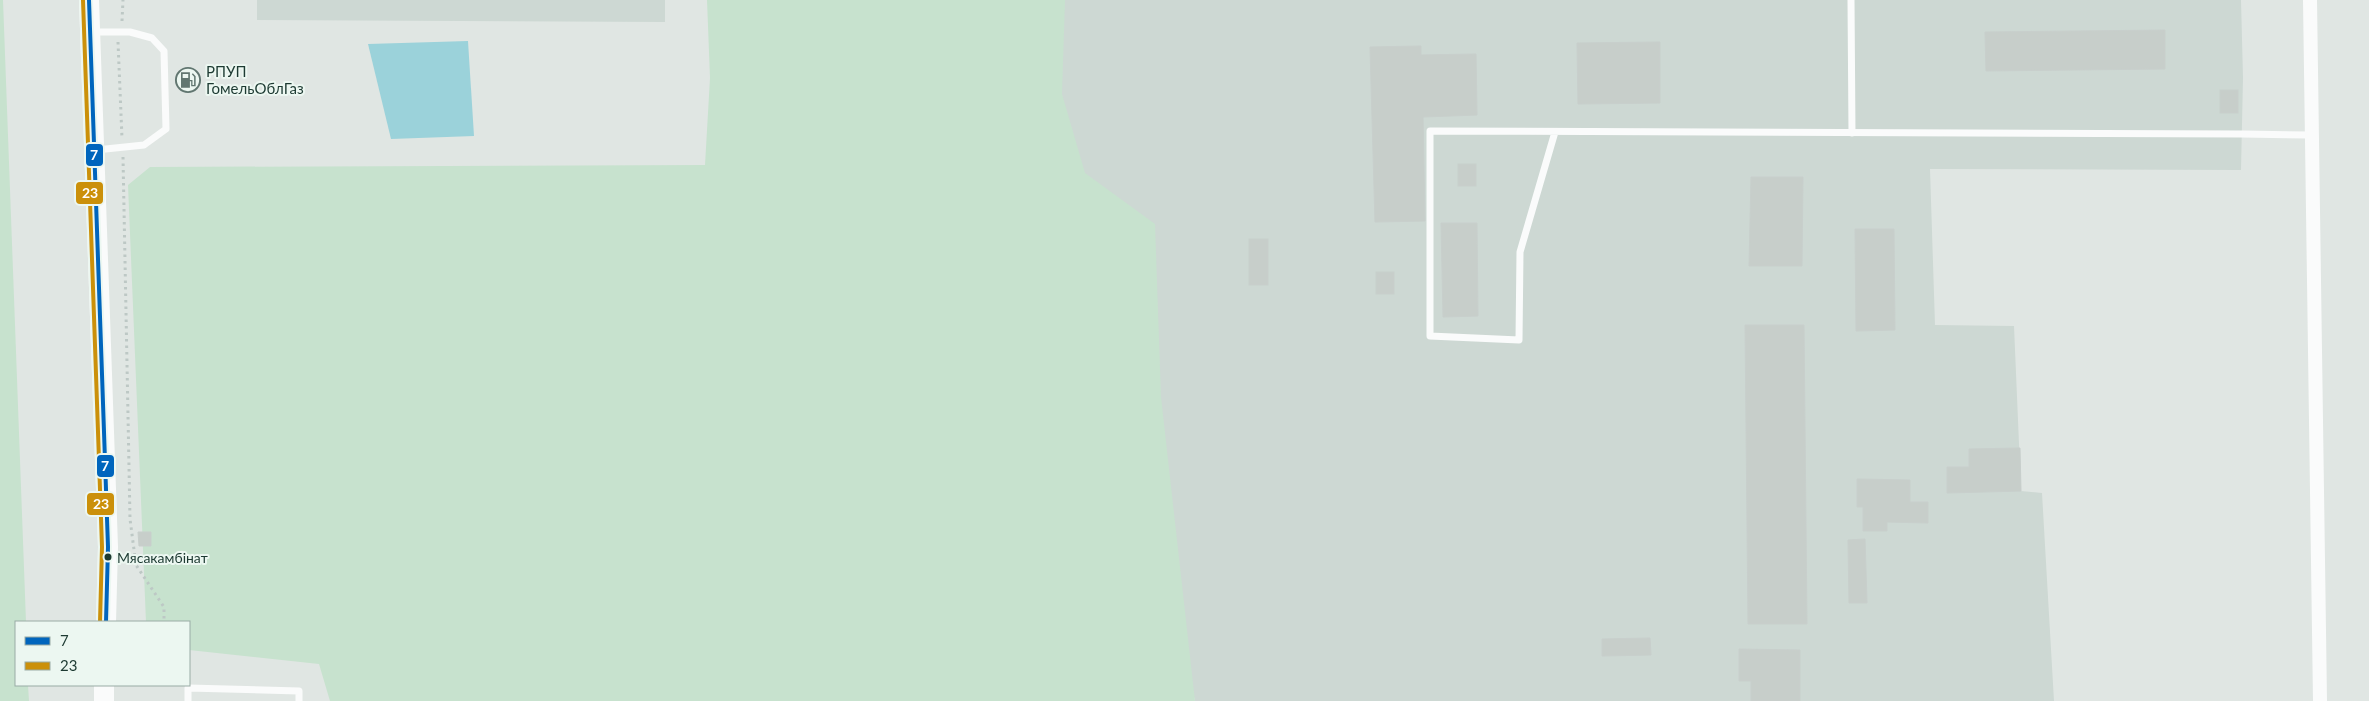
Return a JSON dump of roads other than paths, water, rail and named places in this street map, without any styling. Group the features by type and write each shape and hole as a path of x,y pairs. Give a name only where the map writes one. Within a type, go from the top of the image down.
{"main road":[{"path":"89,0 108,547 106,621"},
{"path":"104,686 104,701"}],"street":[{"path":"2310,0 2310,135 2320,701"}],"lane":[{"path":"1851,0 1852,133"},
{"path":"89,32 120,32 152,38 164,51 166,129 144,145 122,149 94,150"},
{"path":"1555,132 1520,252 1519,340 1430,336 1430,131 2310,135"},
{"path":"188,701 188,688 299,691 300,701"}],"water":[{"path":"468,41 474,136 391,139 368,44"}],"place":[{"name":"РПУП ГомельОблГаз","path":"188,80"},
{"name":"Мясакамбінат","path":"108,557"}]}
